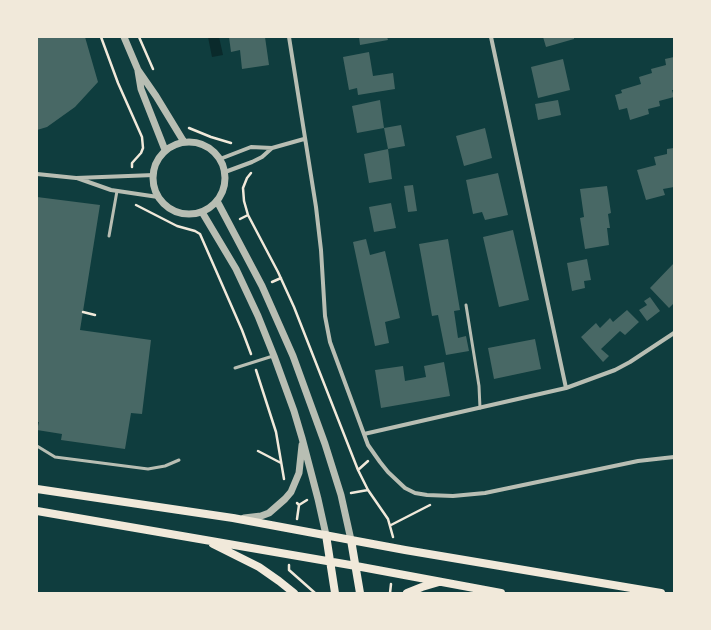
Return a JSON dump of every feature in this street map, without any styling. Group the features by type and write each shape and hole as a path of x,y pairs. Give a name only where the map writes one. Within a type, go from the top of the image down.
{"main road":[{"path":"37,489 233,518 394,548 660,593"},
{"path":"37,511 441,581 501,593"},
{"path":"326,535 335,593"},
{"path":"195,538 226,550 259,567 280,581 294,593"},
{"path":"351,540 360,593"},
{"path":"407,593 422,586 441,581"}],"street":[{"path":"124,37 138,70 143,95 165,150"},
{"path":"288,37 314,193 321,250 327,327 334,355 368,445 380,462 405,488 427,495 447,497 485,493 638,461 674,457"},
{"path":"491,37 566,388"},
{"path":"138,70 184,142"},
{"path":"220,159 251,147 272,148 304,139"},
{"path":"184,142 196,142 204,144 210,148 220,159 225,172 224,188 217,201 202,212 189,214 176,212 165,205 158,197 155,187 154,175 158,160 165,150 174,144 184,142"},
{"path":"225,172 262,157 272,148"},
{"path":"37,174 76,178 154,175"},
{"path":"76,178 102,188 158,197"},
{"path":"217,201 262,286 293,356 325,444 343,505 351,540"},
{"path":"202,212 236,269 258,316 274,356 302,438 326,535"},
{"path":"364,434 566,388 615,370 674,333"},
{"path":"233,518 252,518 269,513 285,499 291,492 300,473 302,438"}],"lane":[{"path":"109,236 117,191"},
{"path":"466,305 479,386 480,408"},
{"path":"235,368 274,356"},
{"path":"37,446 55,457 148,469 165,466 179,460"}],"path":[{"path":"101,37 118,83 142,136 143,148 141,153 132,163 132,171"},
{"path":"185,124 194,130 220,140 236,144"},
{"path":"251,168 252,173 247,178 244,188 244,201 248,214 294,307 358,470 368,490 391,525 394,548"},
{"path":"132,204 145,209 177,226 200,234 242,330 276,432 285,483 299,506 295,529"},
{"path":"235,222 248,214"},
{"path":"83,312 95,315"},
{"path":"258,450 282,463"},
{"path":"391,525 447,497"},
{"path":"290,555 289,570 315,593"},
{"path":"390,593 393,573"}],"water":[{"path":"208,37 219,37 223,55 212,57"}],"building":[{"path":"37,37 85,37 98,82 75,107 47,127 37,130"},
{"path":"229,37 265,37 269,65 242,69 240,50 231,52"},
{"path":"359,37 387,37 388,40 360,45"},
{"path":"543,37 574,37 574,39 546,47"},
{"path":"369,52 373,76 393,73 395,89 358,95 357,88 349,90 343,57"},
{"path":"674,57 674,90 672,90 674,97 659,101 660,106 648,109 649,114 630,120 627,108 619,110 615,95 622,93 621,90 641,84 639,77 652,73 651,69 666,65 665,59"},
{"path":"563,59 570,90 538,98 531,67"},
{"path":"380,100 384,128 357,133 352,106"},
{"path":"558,100 561,115 538,120 535,104"},
{"path":"401,125 405,146 388,149 384,128"},
{"path":"485,128 492,158 464,166 456,136"},
{"path":"674,148 674,187 663,189 665,195 646,200 637,170 656,165 654,157 667,154 667,149"},
{"path":"388,149 392,179 369,183 364,154"},
{"path":"498,173 508,215 485,220 482,212 473,214 466,180"},
{"path":"413,185 417,211 408,212 404,186"},
{"path":"607,186 611,213 608,214 610,228 607,228 609,245 585,249 580,218 584,217 580,189"},
{"path":"37,197 100,205 80,330 151,340 142,414 131,413 125,449 61,440 62,434 37,430 39,422 37,422"},
{"path":"391,203 396,228 374,232 369,207"},
{"path":"513,230 529,300 499,307 483,237"},
{"path":"366,239 370,255 385,251 400,318 385,322 389,343 375,346 353,242"},
{"path":"448,239 460,310 454,311 458,338 466,336 469,351 446,355 438,315 432,316 419,244"},
{"path":"587,259 591,280 584,281 585,288 572,291 567,263"},
{"path":"674,263 674,303 669,308 650,288"},
{"path":"650,297 660,311 647,321 639,310 647,305 644,301"},
{"path":"627,310 639,322 625,335 620,331 601,349 609,356 603,362 581,337 596,323 600,328 610,318 613,322"},
{"path":"535,339 541,369 494,379 488,348"},
{"path":"444,362 450,396 381,408 375,370 403,366 405,381 426,377 424,366"}]}
